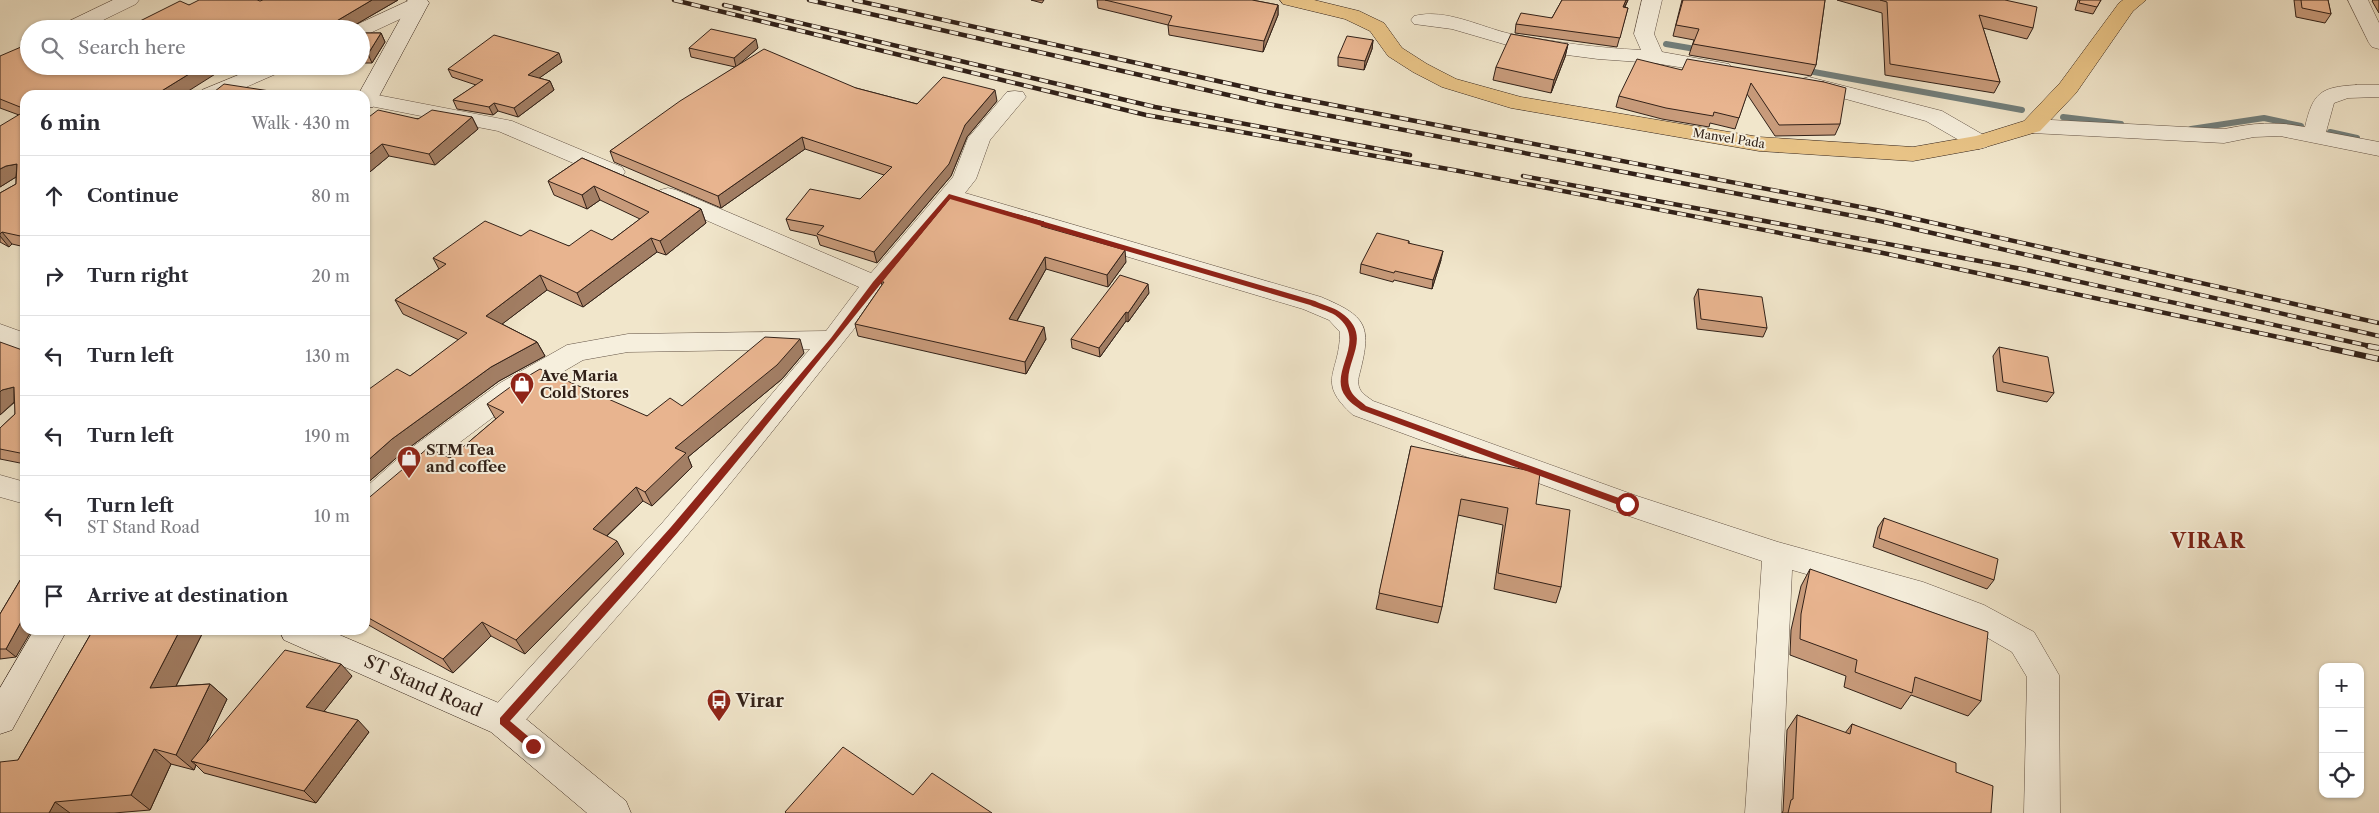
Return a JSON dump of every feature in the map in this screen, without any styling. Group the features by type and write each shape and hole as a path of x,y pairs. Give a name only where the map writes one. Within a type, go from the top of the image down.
{"main road":[{"name":"Manvel Pada","path":"1290,0 1352,15 1377,27 1395,52 1434,76 1449,83 1519,103 1759,144 1913,154 1979,142 2032,126 2068,88 2126,7 2136,0"}],"street":[{"path":"87,20 129,0"},
{"path":"1652,0 1644,34 1654,57"},
{"path":"2358,0 2379,44"},
{"path":"370,25 418,1"},
{"path":"370,92 418,1"},
{"path":"1421,20 1444,21 1487,34 1553,48 1607,55 1654,57 1743,72"},
{"path":"222,90 257,75"},
{"path":"1792,80 1822,85 1934,116 1979,142"},
{"path":"2314,135 2322,105 2328,96 2379,91"},
{"path":"503,721 674,530 833,340 875,284 964,179 979,138 1015,97"},
{"path":"370,101 504,126 875,284"},
{"path":"2032,126 2135,133 2224,136 2254,130 2280,129 2379,149"},
{"path":"949,196 1312,303 1338,314 1353,330 1354,348 1344,381 1348,395 1364,408 1627,504 1778,554 1912,591 1973,614 2023,642 2043,675 2042,813"},
{"path":"0,333 20,341"},
{"path":"370,501 413,462 510,390 576,352 628,343 833,340"},
{"path":"0,486 20,492"},
{"path":"1763,813 1778,554"},
{"path":"0,719 47,635"},
{"name":"ST Stand Road","path":"306,635 503,721 613,813"}],"building":[{"path":"199,0 372,0 338,20 142,20 180,1 189,5"},
{"path":"1105,0 1252,0 1278,5 1264,41 1168,25 1172,16"},
{"path":"1562,0 1626,0 1623,7 1628,8 1620,38 1516,24 1521,13 1552,18"},
{"path":"1683,0 1825,0 1816,65 1693,44 1699,29 1676,25"},
{"path":"1880,0 2005,0 2037,7 2033,28 1979,15 2000,82 1890,64 1887,2"},
{"path":"2080,0 2101,0 2097,7 2079,3"},
{"path":"2301,0 2328,0 2331,14 2302,8"},
{"path":"711,29 756,39 734,58 689,48"},
{"path":"370,33 381,33 370,51"},
{"path":"1511,34 1568,44 1554,80 1496,67"},
{"path":"494,35 559,53 528,75 550,81 514,108 494,103 489,107 453,100 483,80 448,69"},
{"path":"1347,36 1373,40 1365,61 1338,57"},
{"path":"20,47 20,75 187,75 163,90 20,90 20,107 0,99 0,56"},
{"path":"764,49 856,88 917,104 943,77 995,90 965,125 949,164 874,252 817,234 824,226 786,219 810,189 860,199 892,167 802,137 718,196 610,151 680,101"},
{"path":"1637,59 1682,70 1687,59 1824,82 1846,88 1840,124 1779,125 1751,83 1739,118 1714,112 1713,116 1666,108 1619,96"},
{"path":"224,84 263,90 216,90"},
{"path":"378,110 418,119 432,110 472,117 429,154 382,144 370,154 370,116"},
{"path":"20,114 20,236 2,232 0,234 0,193 16,184 17,164 0,169 0,126"},
{"path":"582,158 701,209 660,241 651,238 577,293 540,275 486,316 537,342 491,367 392,439 370,459 370,388 397,369 410,376 467,333 395,300 446,264 433,258 485,221 521,236 530,230 569,246 591,230 612,240 649,212 594,186 582,195 548,181"},
{"path":"951,197 1044,222 1041,226 1125,250 1107,275 1045,257 1009,319 1044,327 1025,362 855,324 884,282 881,282"},
{"path":"1377,233 1443,251 1433,280 1395,271 1394,273 1361,264"},
{"path":"1120,275 1148,284 1128,313 1126,312 1099,348 1071,339"},
{"path":"1698,289 1762,297 1767,328 1701,319"},
{"path":"765,337 800,339 777,365 675,448 686,453 645,492 636,487 593,529 617,541 516,640 482,622 443,659 370,619 370,497 428,448 450,458 504,412 487,404 513,385 540,369 647,416 670,398 682,406"},
{"path":"0,342 20,349 20,453 0,449 0,428 15,414 14,387 0,392"},
{"path":"1999,347 2048,357 2054,393 2003,382"},
{"path":"1411,446 1540,473 1536,504 1570,510 1561,587 1498,573 1508,508 1461,499 1442,607 1379,593"},
{"path":"1884,518 1998,559 1994,580 1879,538"},
{"path":"1810,569 1988,632 1981,701 1915,677 1912,693 1855,672 1857,660 1800,639 1801,614"},
{"path":"20,580 20,624 6,649 0,649 0,614"},
{"path":"90,635 177,635 150,688 210,684 176,755 154,749 131,795 55,802 49,813 0,813 0,762 18,760"},
{"path":"285,650 341,664 306,707 358,720 304,791 191,761"},
{"path":"1797,715 1850,734 1852,724 1956,763 1956,772 1993,786 1991,813 1788,813 1791,800 1793,799"},
{"path":"843,747 913,795 932,773 992,813 786,813"}],"waterway":[{"path":"1666,44 1701,50"},
{"path":"1803,70 2022,110"},
{"path":"2063,117 2121,124"},
{"path":"2191,129 2264,118 2301,126"},
{"path":"2330,132 2357,138"}],"railway":[{"path":"674,0 1146,115 1459,171 1883,253 2325,347"},
{"path":"809,0 1268,104 1880,221 2379,336"},
{"path":"854,0 1276,94 1876,210 2379,323"},
{"path":"724,5 1155,107 1410,155"},
{"path":"1523,176 2022,269 2374,347"},
{"path":"2319,346 2379,359"},
{"path":"2368,346 2379,348"}],"place":[{"name":"Ave Maria Cold Stores","path":"522,405"},
{"name":"STM Tea and coffee","path":"409,479"},
{"name":"Virar","path":"719,722"}],"district":[{"name":"VIRAR","path":"2208,541"}],"route":[{"path":"533,746 503,721 674,530 833,340 875,284 949,196 1312,303 1338,314 1353,330 1354,348 1344,381 1348,395 1364,408 1395,421 1627,504"}]}
